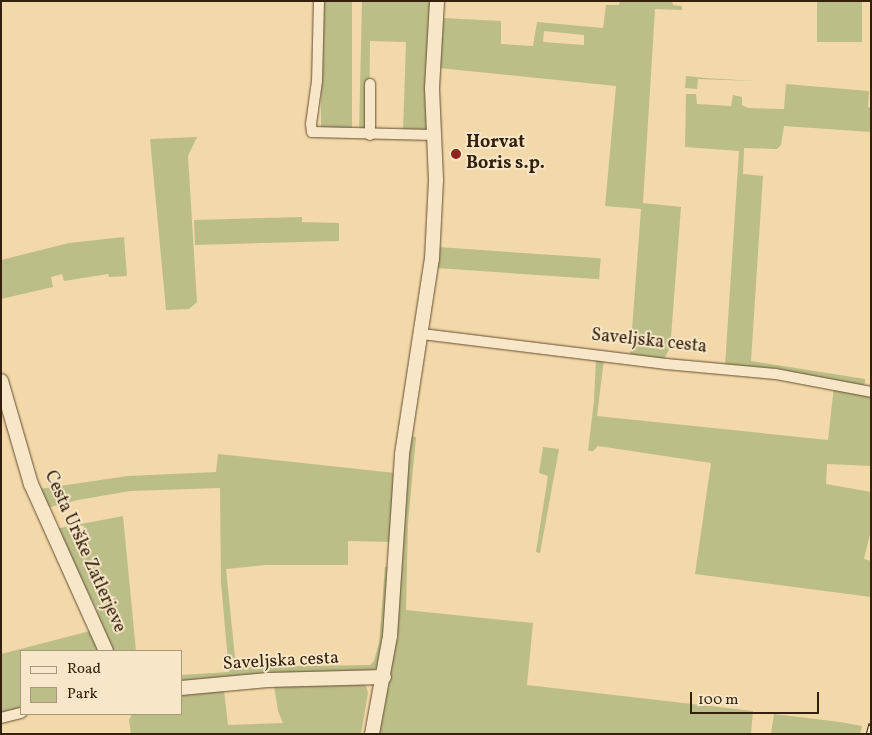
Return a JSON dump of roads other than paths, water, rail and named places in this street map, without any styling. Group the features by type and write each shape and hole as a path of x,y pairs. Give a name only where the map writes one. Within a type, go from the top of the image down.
{"street":[{"path":"319,1 317,81 310,129 317,133 434,135"},
{"path":"372,734 384,677 394,610 402,462 422,334 434,232 432,73 437,1"},
{"path":"370,84 370,134"},
{"name":"Saveljska cesta","path":"422,334 666,364 776,374 871,392"},
{"name":"Cesta Urške Zatlerjeve","path":"1,381 31,484 106,650"},
{"name":"Saveljska cesta","path":"182,688 268,680 384,677"},
{"path":"1,718 20,713"}],"railway":[{"path":"868,734 871,723"}],"place":[{"name":"Horvat Boris s.p.","path":"456,154"}]}
